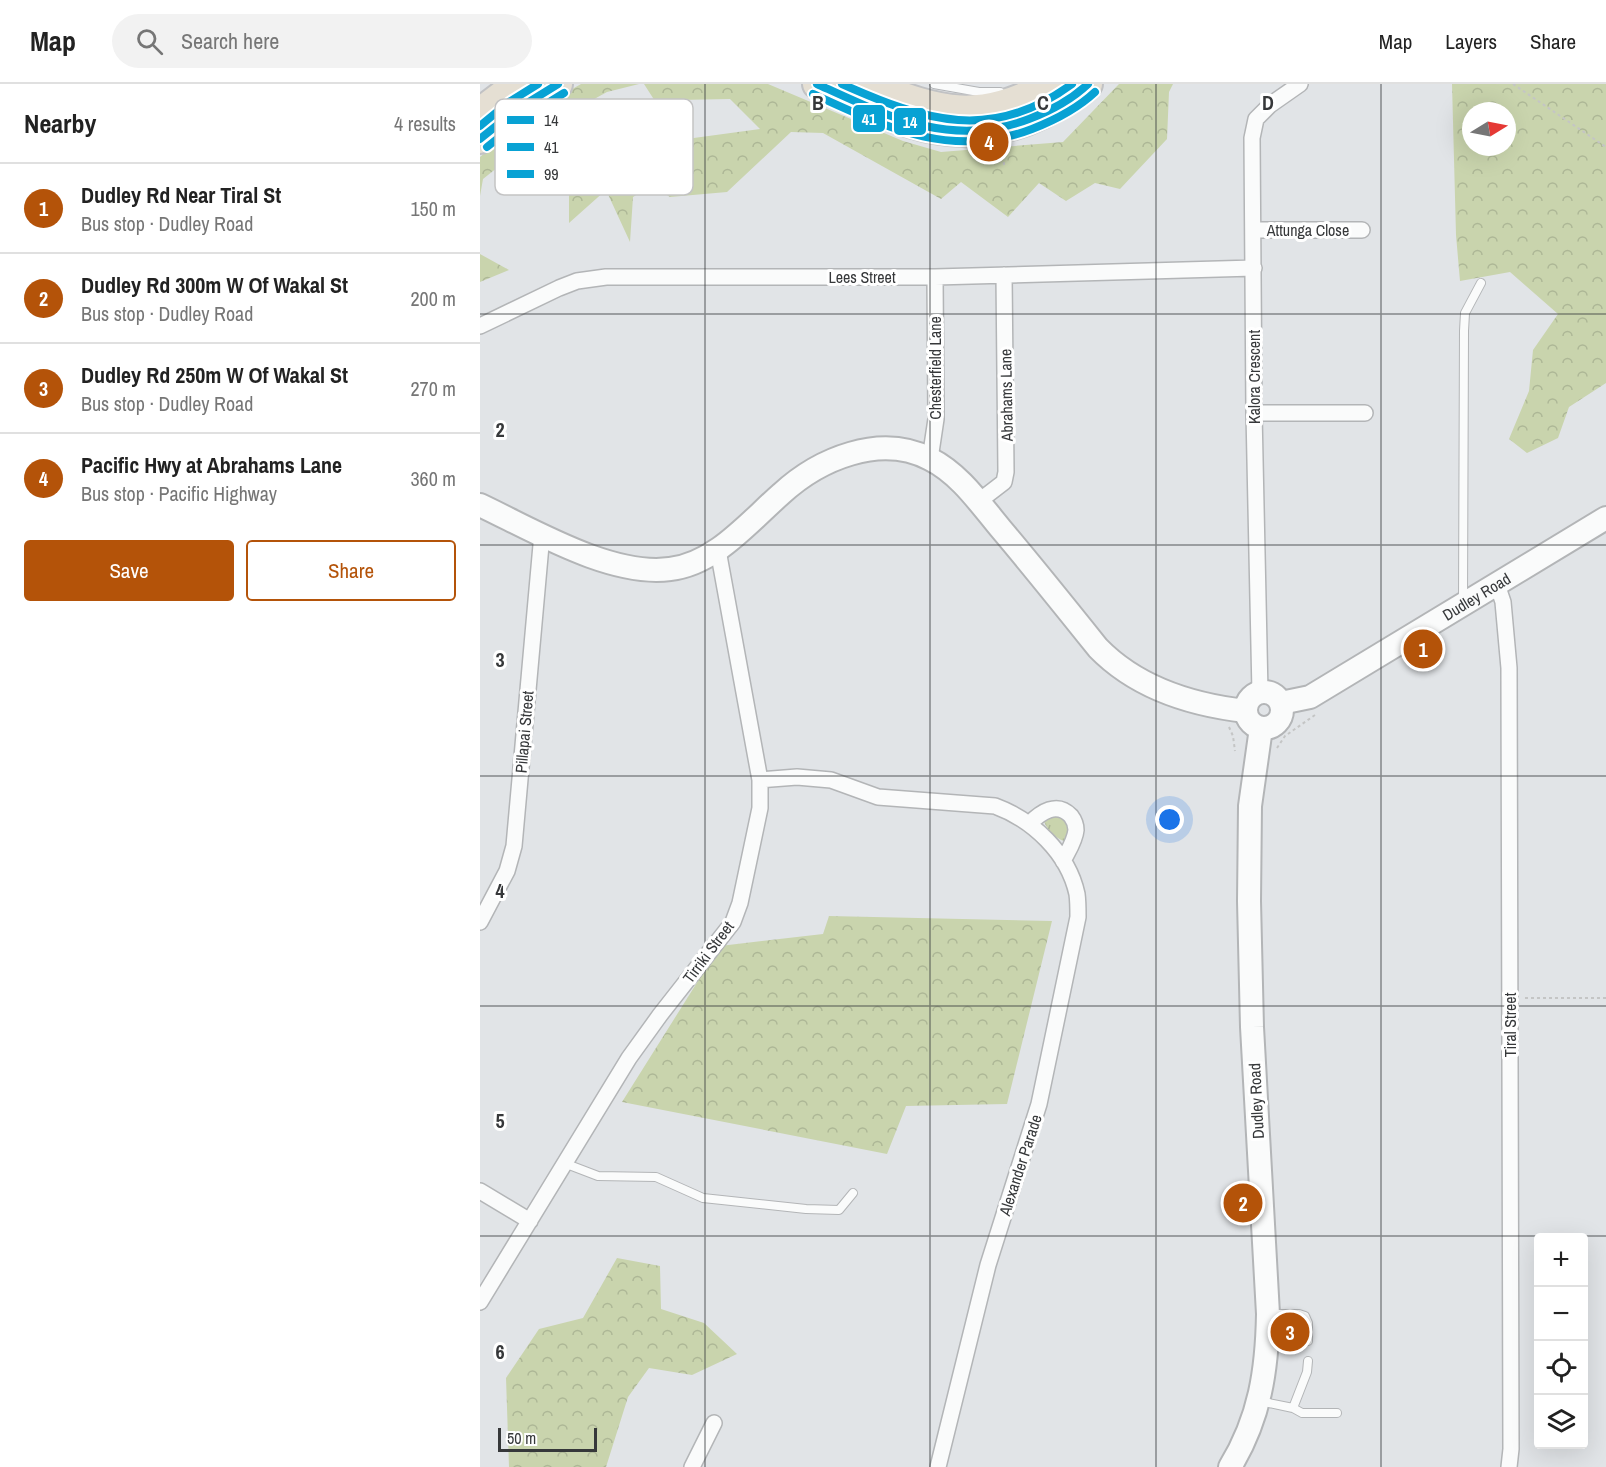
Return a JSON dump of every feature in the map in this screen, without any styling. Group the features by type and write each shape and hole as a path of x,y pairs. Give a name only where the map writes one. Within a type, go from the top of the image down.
{"highway":[{"path":"497,99 517,84"},
{"path":"534,99 558,84"},
{"path":"817,84 885,115 939,130 962,133 987,132 1024,122 1058,106 1088,84"},
{"path":"870,84 908,99 949,110 993,108 1050,84"},
{"path":"480,112 495,101"},
{"path":"480,139 495,127"}],"main road":[{"path":"480,505 612,564 641,569 672,569 688,565 718,550 790,485 825,462 850,454 891,449 911,452 930,459 966,487 1098,648 1120,668 1182,699 1209,706 1246,711"},
{"name":"Dudley Road","path":"1281,703 1310,697 1606,518"},
{"path":"1260,693 1273,695 1281,703 1282,716 1272,727 1261,728 1251,723 1246,711 1250,699 1260,693"},
{"name":"Dudley Road","path":"1230,1467 1250,1427 1267,1358 1268,1314 1252,1027 1249,901 1250,806 1261,728"}],"street":[{"name":"Kalora Crescent","path":"1260,693 1254,413 1252,138 1256,119 1270,105 1300,84"},
{"name":"Attunga Close","path":"1253,230 1362,230"},
{"name":"Lees Street","path":"480,326 577,281 606,277 934,278 1254,268"},
{"name":"Abrahams Lane","path":"978,502 1004,482 1006,472 1004,275"},
{"name":"Chesterfield Lane","path":"930,459 936,419 934,278"},
{"path":"1254,413 1365,413"},
{"name":"Pillapai Street","path":"480,922 507,871 514,846 542,534"},
{"name":"Tirriki Street","path":"480,1302 629,1058 733,922 740,903 760,808 760,780 718,550"},
{"name":"Tiral Street","path":"1497,584 1503,602 1509,668 1511,1449 1509,1467"},
{"name":"Alexander Parade","path":"760,780 797,777 831,780 893,800 987,804 1011,812 1048,840 1070,873 1077,894 1078,917 1039,1104 982,1285 938,1467"},
{"path":"1029,824 1039,814 1046,811 1058,809 1069,814 1076,826 1076,832 1063,861"},
{"path":"480,1191 530,1221"},
{"path":"692,1467 714,1423"}],"lane":[{"path":"934,84 979,92 1004,92 1021,98"},
{"path":"1463,603 1465,313 1481,283"},
{"path":"564,1163 598,1176 656,1177 703,1198 806,1209 838,1210 853,1193"},
{"path":"1268,1314 1305,1316 1308,1323 1308,1341"},
{"path":"1293,1408 1307,1372 1308,1361"},
{"path":"1258,1401 1293,1408 1302,1413 1337,1413"}],"path":[{"path":"1513,84 1606,147"},
{"path":"1003,145 1004,165"},
{"path":"1275,751 1285,736 1318,713"},
{"path":"1225,724 1231,730 1234,751"},
{"path":"1510,997 1606,998"}],"green space":[{"path":"581,84 639,84 607,92 594,99 555,99"},
{"path":"644,84 768,84 903,141 941,152 1063,142 1119,84 1173,84 1169,92 1167,139 1120,189 1095,183 1066,201 1039,183 1008,217 961,182 941,199 823,133 791,132 727,192 693,195 693,138 760,129 730,99 654,99"},
{"path":"1452,84 1606,84 1606,383 1569,407 1558,438 1527,453 1509,439 1529,391 1533,350 1558,314 1510,272 1460,281 1456,235"},
{"path":"495,144 495,169 483,179 480,196 480,157"},
{"path":"569,195 600,195 569,223"},
{"path":"608,195 636,195 633,197 630,242"},
{"path":"667,195 693,195 670,197"},
{"path":"480,254 509,270 480,282"},
{"path":"1055,814 1066,818 1070,832 1065,841 1049,831 1045,824 1044,821 1048,816"},
{"path":"829,916 1052,921 1007,1104 906,1106 887,1154 622,1102 720,946 823,934"},
{"path":"617,1258 660,1266 661,1309 704,1323 737,1354 692,1375 649,1368 628,1397 606,1467 509,1467 506,1378 539,1329 583,1318"}],"transit line":[{"name":"99","path":"514,99 538,84"},
{"name":"14","path":"534,99 558,84"},
{"name":"14","path":"817,84 894,117 920,125 946,130 973,131 1000,127 1037,116 1067,100 1088,84"},
{"name":"99","path":"842,84 902,108 930,116 958,120 986,120 1014,114 1043,102 1072,84"},
{"name":"41","path":"813,94 866,118 920,136 974,141 1003,138 1041,126 1073,109 1095,92"},
{"name":"41","path":"554,99 564,93"},
{"name":"99","path":"480,126 495,114"},
{"name":"14","path":"480,139 495,127"},
{"name":"41","path":"487,147 495,141"}],"place":[{"name":"Pacific Hwy at Abrahams Lane","path":"989,142"},
{"name":"Dudley Rd Near Tiral St","path":"1423,649"},
{"name":"Dudley Rd 300m W Of Wakal St","path":"1243,1203"},
{"name":"Dudley Rd 250m W Of Wakal St","path":"1290,1332"}]}
